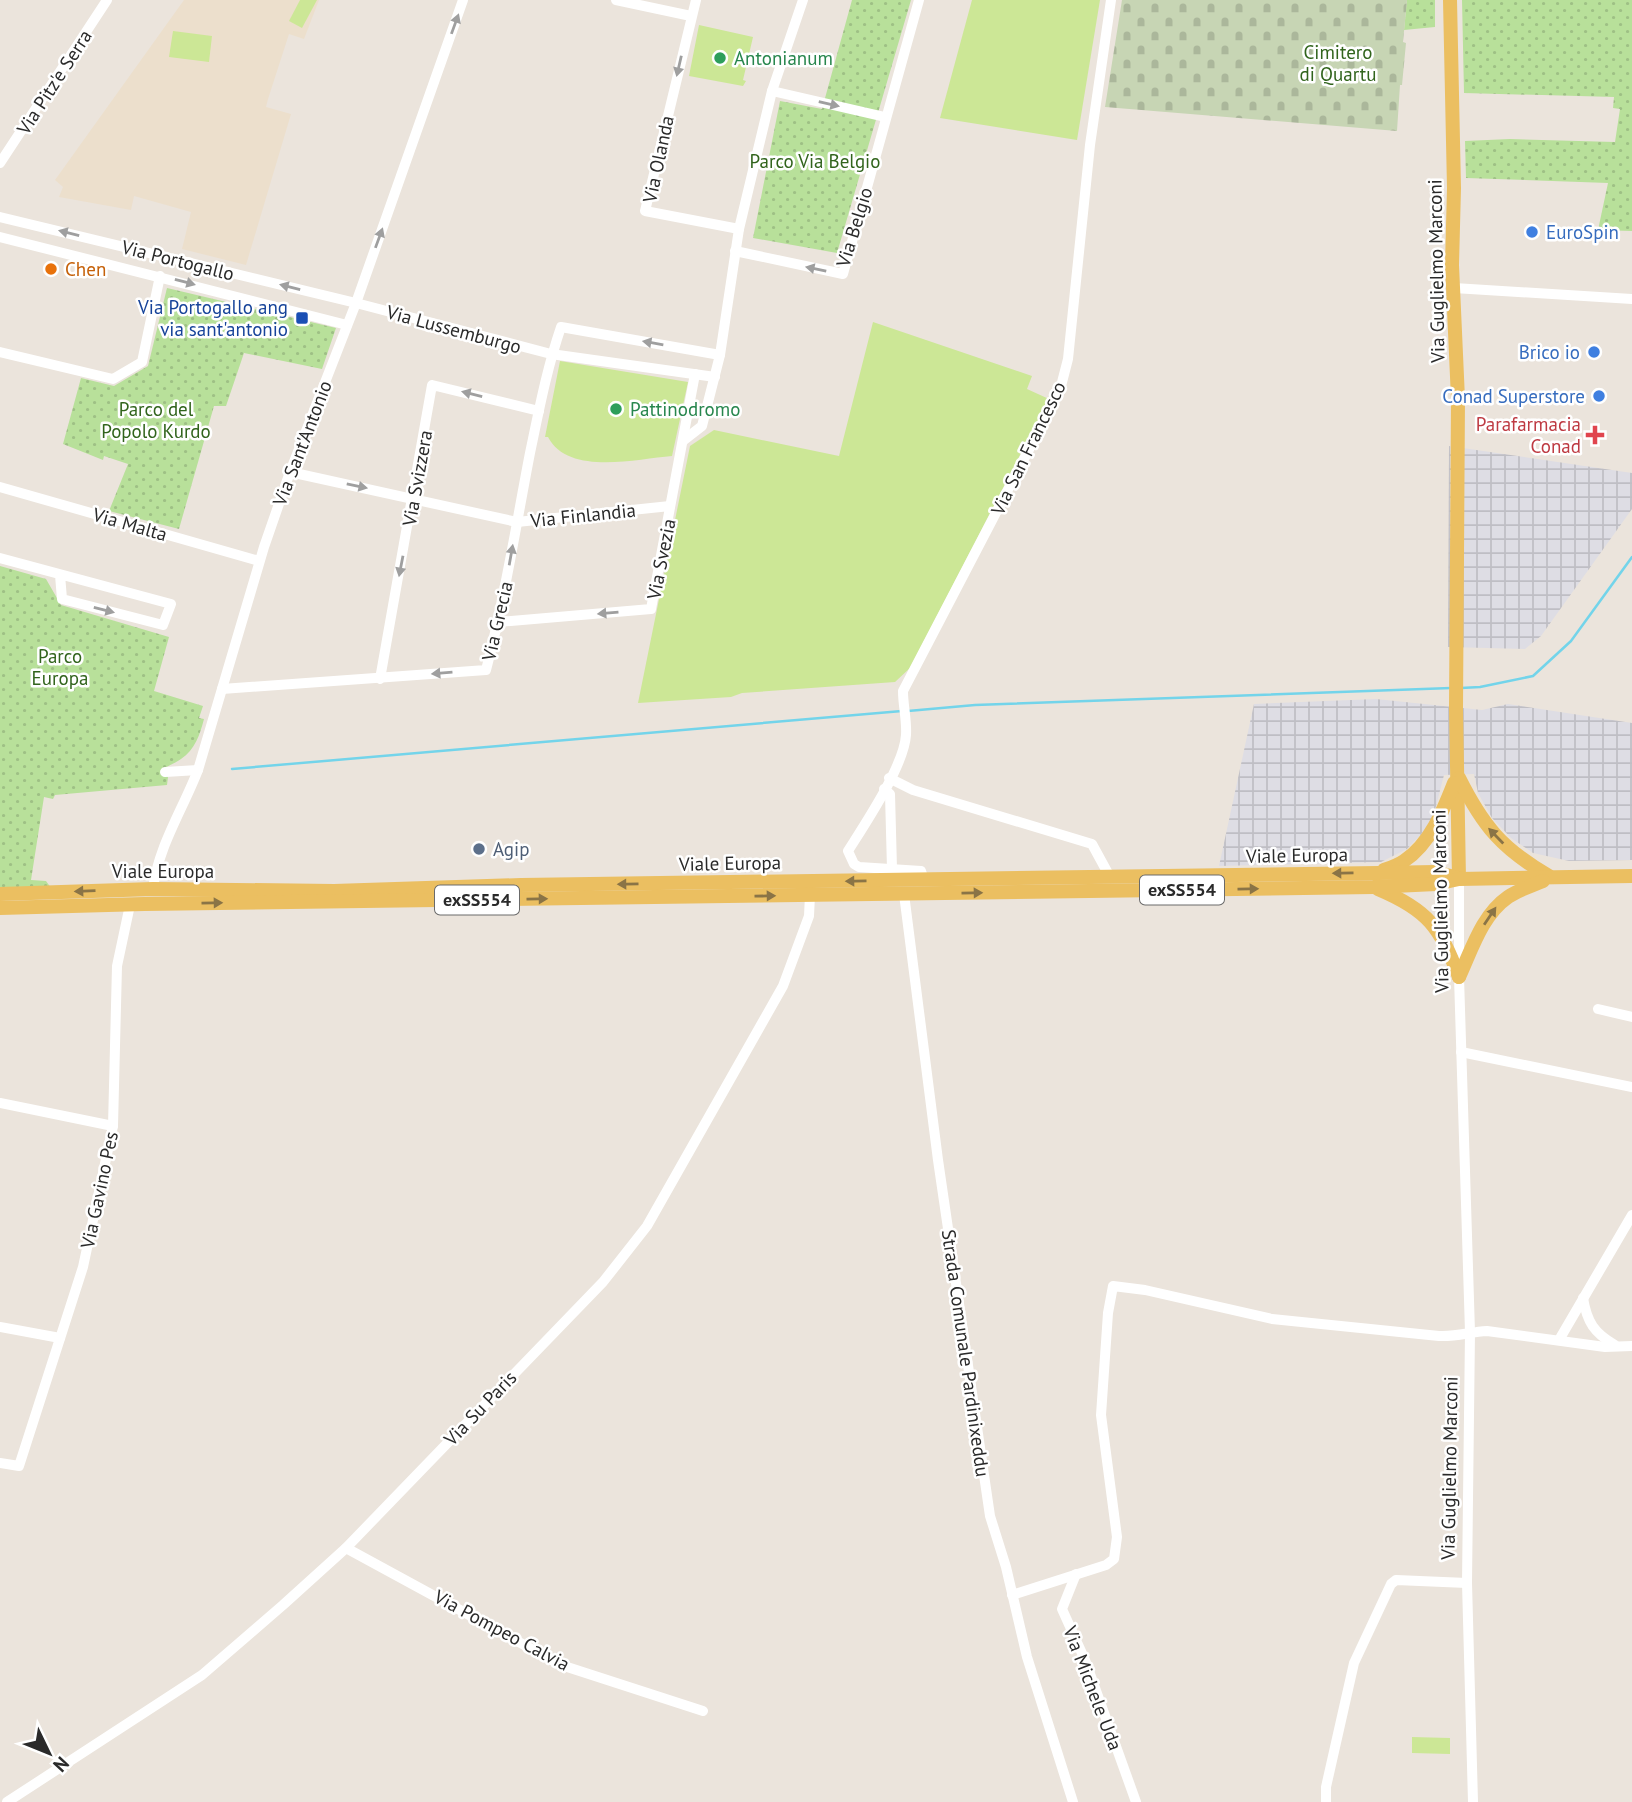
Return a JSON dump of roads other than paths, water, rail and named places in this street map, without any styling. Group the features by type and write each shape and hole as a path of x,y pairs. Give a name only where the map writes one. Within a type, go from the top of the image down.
{"main road":[{"name":"Via Guglielmo Marconi","path":"1450,0 1454,188 1452,265 1458,399 1459,878"},
{"path":"1458,776 1479,816 1494,835 1531,866 1551,877"},
{"path":"1458,776 1433,830 1420,847 1404,862 1376,880 1424,915 1447,945 1459,977"},
{"name":"Viale Europa","path":"0,908 904,894 1376,880 1435,872 1459,878 1632,876"},
{"name":"Viale Europa","path":"0,894 153,889 334,891 1110,877 1376,880"},
{"path":"1459,977 1477,937 1499,904 1510,895 1551,877"}],"street":[{"name":"Via Pitz'e Serra","path":"0,163 107,0"},
{"name":"Via Sant'Antonio","path":"153,889 165,844 188,798 198,770 259,561 290,472 356,303 463,0"},
{"path":"616,0 691,16"},
{"name":"Via Olanda","path":"696,0 645,211 739,229"},
{"name":"Via Svezia","path":"684,440 702,426 720,355 739,229 772,91 803,0"},
{"name":"Via Belgio","path":"735,251 843,274 919,0"},
{"name":"Via San Francesco","path":"924,880 921,871 859,867 849,857 848,851 887,784 906,738 903,691 1060,390 1068,359 1090,145 1111,0"},
{"path":"772,91 885,117"},
{"name":"Via Portogallo","path":"0,217 356,303"},
{"name":"Via Portogallo","path":"0,237 347,325"},
{"path":"0,352 113,379 142,362 160,276"},
{"path":"1454,288 1632,299"},
{"name":"Via Lussemburgo","path":"356,303 551,354 715,377"},
{"path":"551,354 561,327 720,355"},
{"name":"Via Grecia","path":"222,689 486,670 551,354"},
{"name":"Via Svezia","path":"498,622 651,609 695,374"},
{"name":"Via Svizzera","path":"380,679 414,499 432,384 539,411"},
{"name":"Via Finlandia","path":"290,472 517,522 670,506"},
{"name":"Via Malta","path":"0,487 259,561"},
{"path":"0,558 171,604 163,625 62,599 60,575"},
{"path":"165,772 198,770"},
{"path":"892,869 890,794 887,784 1092,844 1110,877"},
{"name":"Via Guglielmo Marconi","path":"1459,878 1459,977 1469,1332 1467,1583 1473,1802"},
{"name":"Strada Comunale Pardinixeddu","path":"904,894 938,1160 990,1516 1027,1657 1073,1802"},
{"name":"Via Su Paris","path":"7,1802 202,1675 346,1548 604,1282 647,1226 783,986 808,916 810,895"},
{"name":"Via Gavino Pes","path":"0,1463 19,1466 83,1267 113,1126 115,988 130,905"},
{"path":"1598,1009 1632,1017"},
{"path":"1461,1052 1632,1087"},
{"path":"0,1103 113,1126"},
{"path":"1559,1340 1628,1227 1632,1214"},
{"path":"1012,1595 1106,1565 1114,1559 1117,1536 1101,1415 1108,1312 1113,1286 1145,1290 1272,1319 1439,1336 1455,1337 1469,1332 1487,1331 1632,1346"},
{"path":"1583,1298 1590,1325 1597,1334 1617,1346"},
{"path":"0,1327 60,1338"},
{"name":"Via Pompeo Calvia","path":"346,1548 561,1665 703,1711"},
{"name":"Via Michele Uda","path":"1076,1574 1062,1609 1085,1660 1136,1802"},
{"path":"1326,1802 1326,1787 1354,1662 1391,1584 1396,1580 1467,1583"}],"waterway":[{"path":"1461,688 1480,687 1533,676 1571,641 1632,557"},
{"path":"908,711 975,705 1451,688"},
{"path":"232,769 902,711"}],"place":[{"name":"Antonianum","path":"720,58"},
{"name":"EuroSpin","path":"1532,232"},
{"name":"Chen","path":"51,269"},
{"name":"Via Portogallo ang via sant'antonio","path":"302,318"},
{"name":"Brico io","path":"1594,352"},
{"name":"Conad Superstore","path":"1599,396"},
{"name":"Pattinodromo","path":"616,409"},
{"name":"Parafarmacia Conad","path":"1595,435"},
{"name":"Agip","path":"479,849"}],"park label":[{"name":"Cimitero di Quartu","path":"1338,63"},
{"name":"Parco Via Belgio","path":"815,161"},
{"name":"Parco del Popolo Kurdo","path":"156,420"},
{"name":"Parco Europa","path":"60,667"}]}
